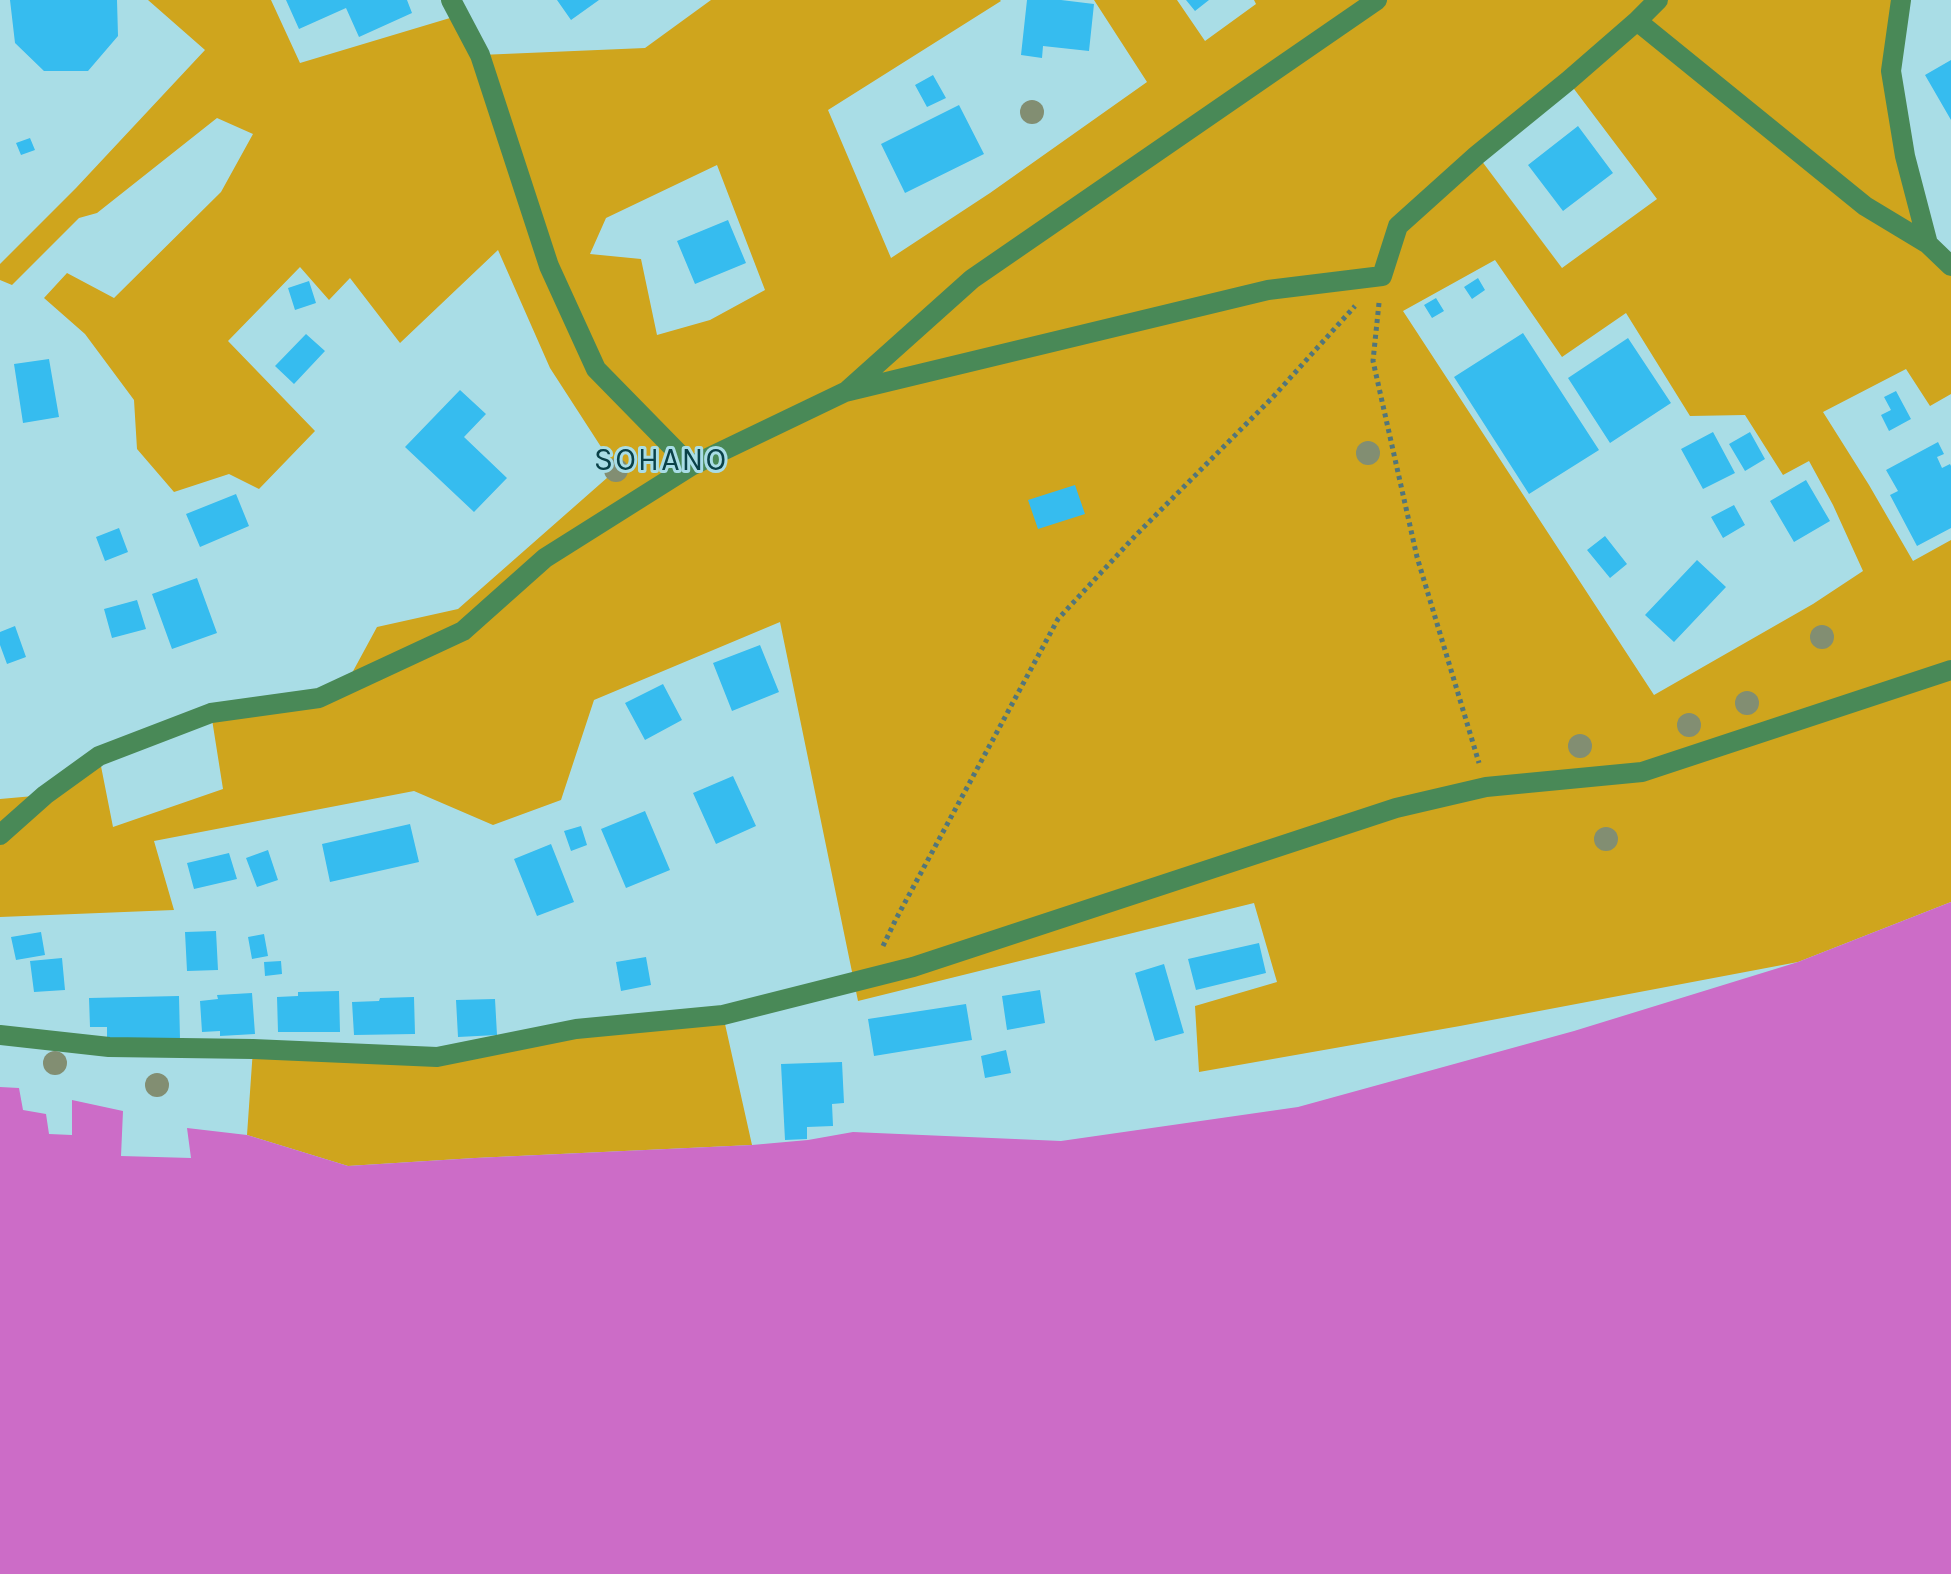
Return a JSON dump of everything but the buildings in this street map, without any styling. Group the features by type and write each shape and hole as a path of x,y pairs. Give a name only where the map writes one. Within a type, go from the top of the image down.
{"street":[{"path":"451,0 480,55 549,266 596,369 691,466"},
{"path":"845,392 972,279 1377,0"},
{"path":"0,835 45,795 99,756 211,713 319,698 463,631 545,558 691,466 845,392 1268,290 1382,276 1398,226 1658,0"},
{"path":"1901,0 1891,71 1905,156 1928,244"},
{"path":"1637,21 1865,206 1928,244 1951,266"},
{"path":"0,1035 109,1047 437,1057 576,1029 723,1015 913,967 1396,808 1486,787 1642,772 1951,670"}],"path":[{"path":"1382,276 1373,361 1417,557 1486,787"},
{"path":"868,979 896,919 1058,619 1136,535 1273,397 1382,276"}],"shaded area":[{"path":"148,0 271,0 300,63 460,15 480,55 645,48 711,0 1000,0 828,110 891,258 990,193 1147,82 1094,0 1177,0 1205,41 1256,4 1254,0 1901,0 1891,71 1928,244 1951,266 1951,394 1930,406 1906,369 1823,412 1913,561 1951,540 1951,902 1798,962 1199,1072 1195,1006 1277,982 1254,903 858,1001 780,622 594,700 561,800 493,825 414,791 154,841 174,910 0,917 0,799 45,795 99,756 113,827 223,789 211,713 345,686 377,627 458,609 616,470 550,368 498,250 400,343 350,278 329,300 300,267 228,341 315,431 259,489 229,474 174,492 137,449 134,400 85,334 44,298 67,273 114,298 221,192 253,134 217,118 97,213 79,218 12,285 0,280 0,264 205,50","holes":["1568,81 1657,199 1562,268 1478,156","717,165 765,290 710,320 657,335 641,259 590,254 606,218","1495,260 1562,357 1626,313 1690,416 1745,415 1783,475 1809,461 1863,571 1813,604 1654,695 1403,311"]},
{"path":"1951,902 1951,1574 0,1574 0,1087 19,1088 23,1110 46,1114 49,1134 72,1135 72,1100 123,1111 121,1156 191,1158 187,1128 247,1135 348,1166 752,1145 853,1132 1061,1141 1298,1107 1574,1031 1798,962"},
{"path":"723,1015 752,1145 348,1166 247,1135 253,1049 437,1057"}],"district":[{"name":"SOHANO","path":"661,461"}]}
